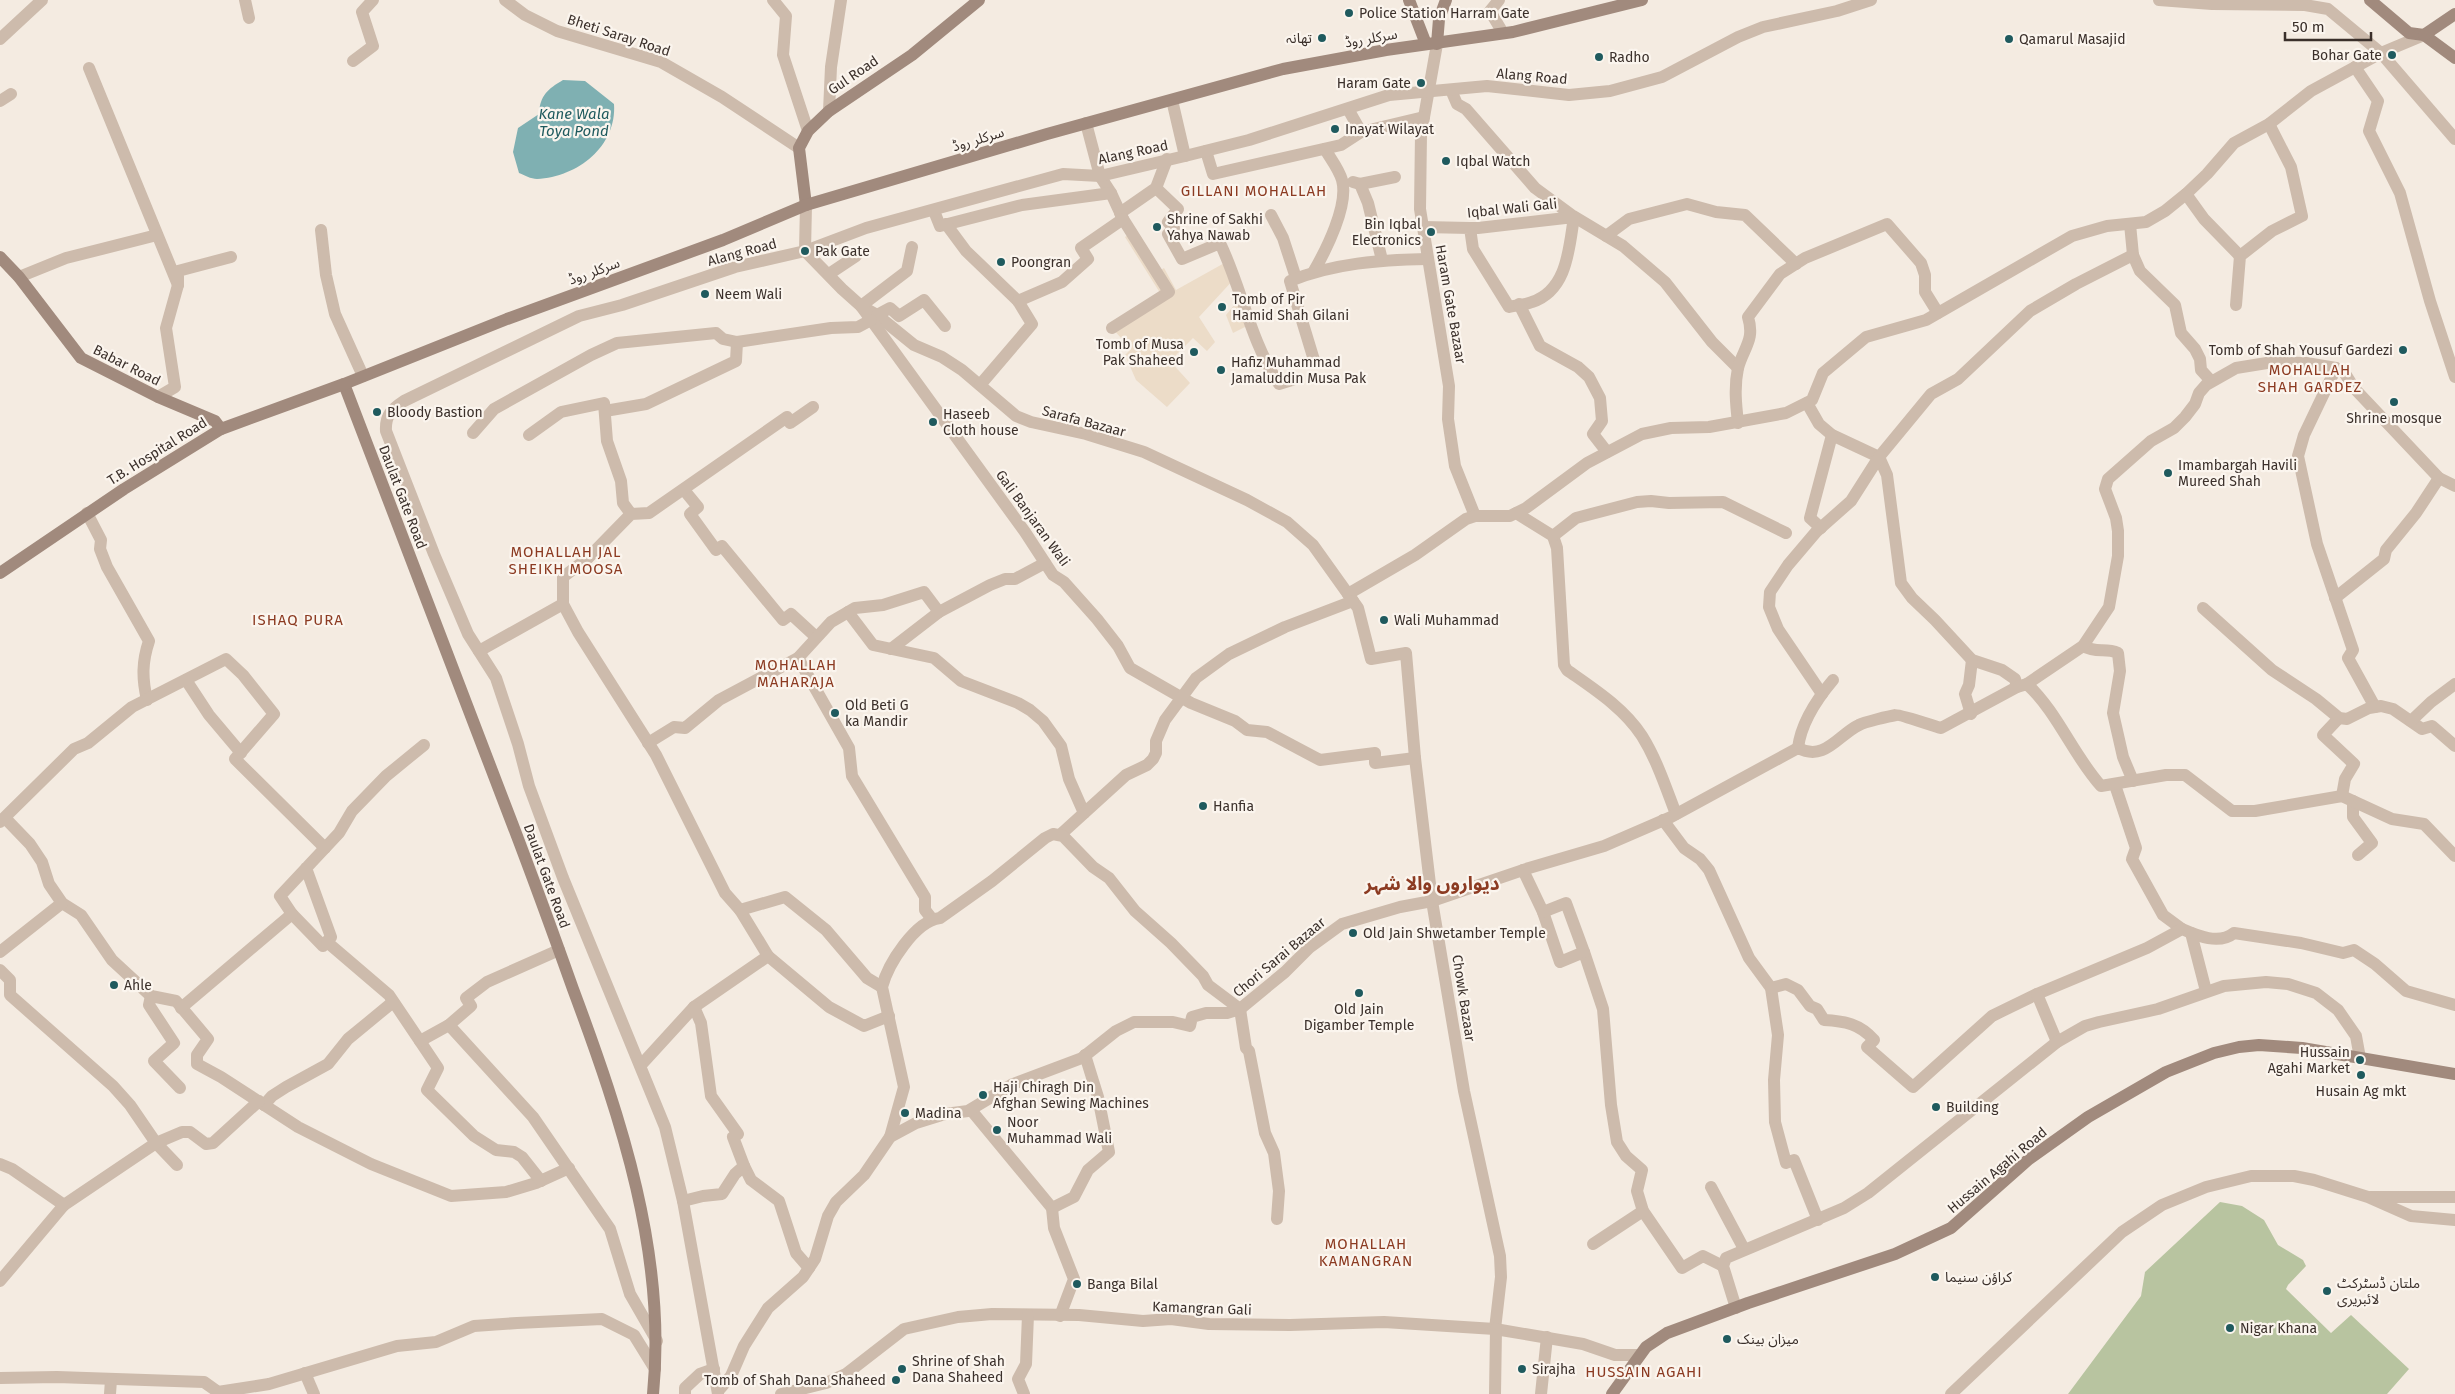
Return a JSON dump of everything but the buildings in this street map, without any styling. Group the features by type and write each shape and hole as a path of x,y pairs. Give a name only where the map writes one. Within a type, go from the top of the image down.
{"main road":[{"name":"Gul Road","path":"799,148 808,131 829,110 912,55 979,0"},
{"path":"1409,0 1431,44"},
{"path":"1431,44 1446,0"},
{"name":"سرکلر روڈ","path":"344,384 507,318 723,240 806,205 1086,123 1283,69 1503,34 1642,0"},
{"path":"2370,0 2409,32 2424,36 2453,53"},
{"path":"2424,36 2455,14"},
{"path":"799,148 806,205"},
{"name":"Babar Road","path":"0,257 18,277 81,358 158,397 215,421 221,429"},
{"name":"T.B. Hospital Road","path":"0,573 87,514 221,429 344,384"},
{"name":"Daulat Gate Road","path":"344,384 607,1080 635,1186 651,1263 656,1341 653,1394"},
{"name":"Hussain Agahi Road","path":"1612,1394 1646,1347 1667,1333 1895,1254 1951,1228 2028,1159 2088,1117 2166,1072 2214,1053 2246,1046 2302,1048 2455,1074"}],"street":[{"path":"0,39 42,0"},
{"path":"245,0 249,18"},
{"path":"353,61 373,46 362,12 373,0"},
{"name":"Bheti Saray Road","path":"505,0 525,15 557,31 660,62 722,97 799,148"},
{"path":"773,0 786,16 783,55 808,131"},
{"path":"829,110 831,67 841,0"},
{"path":"1499,0 1490,11 1503,34"},
{"name":"Alang Road","path":"479,651 468,634 434,554 386,431 388,413 404,401 579,316 735,267 806,251 866,228 934,211 1063,174 1100,176 1206,151 1249,140 1389,95 1428,93 1486,86 1569,95 1610,91 1662,77 1738,37 1763,27 1837,11 1871,0"},
{"path":"2159,0 2212,4 2305,5 2328,9 2381,53 2455,139"},
{"path":"1060,835 1126,775 1147,765 1153,759 1156,753 1158,734 1181,698 1196,678 1229,654 1285,627 1353,601 1466,518 1475,516 1510,516 1516,514 1588,463 1642,434 1667,428 1708,427 1738,423 1786,413 1812,400 1823,372 1866,337 1926,320 2072,236 2106,226 2146,222 2165,211 2186,194 2207,174 2234,143 2269,124 2311,91 2381,53 2424,36"},
{"name":"Haram Gate Bazaar","path":"1431,44 1428,93 1421,134 1420,209 1449,386 1448,419 1455,466 1475,516"},
{"path":"2355,67 2378,102 2369,131 2400,193 2430,301 2455,376"},
{"path":"89,68 178,285"},
{"path":"1451,90 1457,104 1466,109 1536,188 1574,217 1623,246 1665,282 1712,342 1738,368"},
{"path":"0,101 11,94"},
{"path":"1172,100 1185,156"},
{"path":"1348,109 1361,132"},
{"path":"1206,151 1213,174 1341,145 1361,132 1424,117"},
{"path":"1086,123 1100,176 1111,193 1121,216 1169,292 1112,328"},
{"path":"2236,305 2240,256 2272,231 2302,216 2291,167 2269,124"},
{"path":"1314,271 1332,240 1336,227 1342,180 1325,149"},
{"path":"1018,301 1062,282 1088,259 1081,248 1156,188 1167,159"},
{"path":"1342,180 1360,184 1395,177"},
{"path":"1360,184 1368,203 1382,260"},
{"path":"1023,185 1028,204"},
{"path":"1156,188 1178,209 1168,222 1174,228 1168,234 1182,259 1220,243 1232,267 1242,304 1258,350 1279,384 1292,380"},
{"path":"934,211 940,226 1028,204 1111,193"},
{"path":"2186,194 2204,219 2240,256"},
{"path":"1606,236 1629,219 1687,204 1716,212 1745,215 1796,264"},
{"path":"806,205 806,251"},
{"path":"1271,215 1283,238 1296,278"},
{"path":"1470,228 1473,249 1509,306 1532,302 1544,296 1566,269 1574,217"},
{"name":"Iqbal Wali Gali","path":"1423,227 1470,228 1574,217"},
{"path":"946,224 966,251 1018,301 1032,324 980,385"},
{"path":"1738,423 1735,397 1738,368 1750,340 1752,329 1748,317 1780,274 1796,264 1886,224 1921,263 1925,274 1925,292 1938,313"},
{"path":"2130,224 2133,255 2140,271 2175,305 2180,333 2195,349 2200,359 2200,370 2211,381"},
{"path":"321,230 326,275 335,314 364,376"},
{"path":"18,277 66,258 157,235"},
{"path":"861,306 907,271 912,247"},
{"name":"Sarafa Bazaar","path":"806,251 842,289 874,318 914,345 942,357 980,385 1016,416 1031,422 1086,434 1144,452 1247,500 1288,522 1313,545 1353,601"},
{"path":"1822,694 1778,629 1769,607 1770,592 1788,565 1821,528 1851,501 1879,457 1931,394 1958,379 2023,317 2076,284 2133,255"},
{"path":"829,274 856,256"},
{"path":"158,397 175,387 166,328 178,285 178,271 231,257"},
{"path":"1314,360 1290,281 1314,271 1382,260 1427,259"},
{"path":"473,433 494,408 591,355 617,344 716,333 723,340 737,342 831,328 858,327 890,308 899,316 924,300 945,326"},
{"path":"1519,304 1540,346 1578,367 1589,377 1600,398 1602,421 1593,434 1607,452"},
{"name":"Gali Banjaran Wali","path":"874,318 1026,532 1053,575 1064,582 1098,619 1118,646 1130,668 1181,698 1235,721 1247,730 1268,732 1320,760 1375,753 1375,763 1416,758"},
{"path":"605,412 646,404 736,361 737,342"},
{"path":"1833,680 1822,694 1800,733 1798,748 1804,751 1824,751 1859,724 1898,714 1916,722 1941,728 1971,714 2022,685 2083,646 2109,607 2114,582 2118,531 2116,518 2105,489 2108,479 2150,441 2174,428 2195,404 2199,393 2211,381 2236,368 2273,362 2306,363 2336,368 2344,372 2354,388 2439,478 2455,486"},
{"path":"2336,368 2304,435 2298,456 2317,544 2353,650 2348,658 2375,707"},
{"path":"529,435 560,412 604,403 607,442 621,481 624,503 630,514"},
{"path":"1806,403 1819,424 1832,435 1879,457 1888,475 1901,583 1912,598 1936,620 1972,660 2002,670 2044,702 2090,773 2101,786 2166,774 2185,775 2232,810 2255,810 2348,799 2392,819 2424,824 2455,856"},
{"path":"814,407 790,423 787,417 649,513 630,514 588,558 563,576 563,604 578,632 648,743 725,893 740,910 768,956 829,1007 864,1026 889,1016"},
{"path":"1821,528 1810,518 1832,435"},
{"path":"2335,598 2384,559 2386,550 2416,513 2439,478"},
{"path":"684,490 698,506 690,514 716,550 722,546 783,620 791,614 816,637"},
{"path":"1553,536 1576,518 1651,501 1669,503 1722,502 1786,533"},
{"path":"87,514 102,540 100,549 107,567 148,641 143,659 142,678 147,700"},
{"path":"1516,514 1553,536 1557,548 1564,665 1567,670 1620,710 1641,734 1676,814"},
{"path":"890,649 939,612 990,585 1005,579 1014,579 1045,563"},
{"path":"648,743 674,727 685,728 719,700 798,658 831,622 855,608 883,605 924,592 939,612"},
{"name":"Chowk Bazaar","path":"1353,601 1371,659 1406,653 1409,669 1416,758 1432,902 1464,1091 1500,1256 1501,1277 1495,1329 1495,1394"},
{"path":"563,604 479,651 496,678 540,818 665,1127 683,1201 714,1369 721,1393"},
{"path":"2203,608 2272,670 2316,699 2338,718 2347,719 2381,706 2393,709 2422,729 2432,726 2455,746"},
{"path":"848,612 873,645 934,658 961,681 1018,703 1043,721 1061,746 1069,780 1084,813"},
{"path":"2083,646 2096,652 2112,650 2118,653 2120,671 2112,713 2123,757 2133,781"},
{"path":"798,658 849,748 852,776 925,897 926,910 932,919"},
{"path":"325,848 235,759 274,714 243,675 226,659 132,707 88,743 74,750 3,820 30,844 42,862 49,884 62,903 81,915 112,960 151,996 176,1001 208,1039 197,1055 197,1064 221,1076 298,1127 371,1164 451,1196 506,1192 569,1168"},
{"path":"1971,714 1965,694 1969,685 1972,660"},
{"path":"186,680 209,715 241,753"},
{"path":"2411,721 2431,702 2455,684"},
{"path":"2338,718 2323,735 2354,764 2345,779 2348,799 2354,818 2372,843 2358,855"},
{"path":"306,868 332,937 323,946 292,914 280,896 306,868 339,833 352,811 386,776 424,746"},
{"name":"Chori Sarai Bazaar","path":"721,1393 731,1376 744,1346 768,1308 803,1277 815,1259 828,1216 836,1202 864,1175 890,1137 916,1123 946,1114 971,1110 1012,1084 1084,1055 1116,1031 1134,1022 1173,1022 1190,1026 1192,1018 1206,1013 1227,1013 1240,1009 1309,948 1342,924 1400,907 1432,902 1523,870 1604,846 1676,814 1798,748"},
{"path":"2115,784 2136,848 2132,859 2162,915 2186,931 2198,936 2214,938 2228,938 2234,933 2301,943 2343,952 2354,950 2375,964 2406,991 2455,1006"},
{"path":"1663,820 1684,848 1700,859 1709,870 1749,958 1770,988 1778,1035 1774,1080 1775,1122 1786,1163 1794,1160 1818,1220"},
{"path":"890,1137 904,1087 882,987 886,974 896,955 907,941 932,919 940,918 992,881 1045,838 1053,834 1060,835 1064,836 1093,867 1110,878 1134,911 1171,943 1203,976 1208,985 1240,1009 1246,1048 1249,1051 1265,1133 1274,1153 1278,1190 1277,1219"},
{"path":"1523,870 1543,912 1560,962 1584,952"},
{"path":"740,910 785,897 826,930 868,978 882,987"},
{"path":"0,952 62,903"},
{"path":"1543,912 1566,903 1584,952 1603,1009 1617,1142 1626,1156 1642,1170 1637,1191 1643,1211 1682,1268 1703,1256 1723,1266"},
{"path":"181,1008 292,914"},
{"path":"2186,931 2206,991"},
{"path":"1770,988 1786,984 1794,990 1798,990 1824,1020 1840,1021 1864,1028 1874,1040 1867,1047 1912,1087 1992,1016 2037,994 2186,931"},
{"path":"327,942 389,995 394,1002 438,1068 427,1090 474,1136 496,1150 514,1152 522,1157 541,1180"},
{"path":"420,1041 449,1025 471,1006 466,998 487,982 559,950"},
{"path":"641,1065 694,1007 768,956"},
{"path":"0,970 10,980 10,995 112,1086 130,1105 156,1144 177,1165"},
{"path":"1736,1308 1723,1266 1726,1258 1818,1220 1844,1208 1868,1193 2057,1042 2085,1026 2158,1009 2206,991 2247,982 2288,984 2316,994 2338,1010 2356,1036 2360,1058"},
{"path":"2037,994 2057,1042"},
{"path":"151,996 149,1005 174,1043 154,1061 180,1088"},
{"path":"0,1281 64,1205 156,1144 182,1132 190,1132 206,1144 213,1143 272,1096 328,1064 348,1039 394,1002"},
{"path":"694,1007 701,1023 711,1096 738,1134 733,1137 751,1180 779,1201 796,1254 809,1268"},
{"path":"449,1025 533,1117 610,1229 630,1294 656,1341"},
{"path":"1052,1208 1074,1196 1088,1170 1109,1152 1098,1097 1084,1055"},
{"path":"971,1110 1052,1208 1054,1228 1074,1279 1060,1316"},
{"path":"0,1164 12,1169 64,1205"},
{"path":"683,1201 722,1194 735,1174 744,1166"},
{"path":"1951,1394 2106,1245 2162,1205 2228,1180 2273,1175 2314,1180 2368,1198 2410,1216 2455,1220"},
{"path":"1711,1187 1744,1250"},
{"path":"2368,1198 2455,1196"},
{"path":"1593,1244 1643,1211"},
{"name":"Kamangran Gali","path":"781,1394 826,1383 846,1374 904,1329 958,1317 992,1314 1079,1315 1143,1321 1171,1319 1209,1324 1290,1325 1384,1322 1495,1329 1583,1344 1615,1355 1640,1355"},
{"path":"1024,1394 1018,1379 1026,1364 1028,1315"},
{"path":"0,1378 57,1377 204,1382 218,1392 269,1384 397,1346 436,1342 474,1326 602,1319 634,1335 655,1369"},
{"path":"1541,1394 1547,1337"},
{"path":"685,1394 685,1388 700,1374 714,1369"},
{"path":"304,1373 314,1394"},
{"path":"110,1394 111,1380"}],"green space":[{"path":"2220,1202 2242,1206 2264,1220 2278,1245 2303,1260 2306,1266 2286,1289 2331,1333 2351,1315 2409,1369 2387,1394 2068,1394 2141,1296 2145,1272"}],"shaded area":[{"path":"1136,230 1161,270 1164,268 1176,290 1228,261 1235,278 1199,317 1215,342 1207,351 1193,338 1170,361 1190,383 1167,407 1136,380 1125,355 1131,349 1112,328 1162,296 1125,237"},
{"path":"1240,298 1249,325 1233,333 1226,315"}],"water":[{"name":"Kane Wala Toya Pond","path":"563,80 585,81 614,104 613,119 609,133 602,146 580,165 552,177 530,178 519,173 513,152 518,128 539,114 543,97 553,86"}],"place":[{"name":"Police Station Harram Gate","path":"1349,13"},
{"name":"تھانہ","path":"1322,38"},
{"name":"Qamarul Masajid","path":"2009,39"},
{"name":"Bohar Gate","path":"2392,55"},
{"name":"Radho","path":"1599,57"},
{"name":"Haram Gate","path":"1421,83"},
{"name":"Inayat Wilayat","path":"1335,129"},
{"name":"Iqbal Watch","path":"1446,161"},
{"name":"Shrine of Sakhi Yahya Nawab","path":"1157,227"},
{"name":"Bin Iqbal Electronics","path":"1431,232"},
{"name":"Pak Gate","path":"805,251"},
{"name":"Poongran","path":"1001,262"},
{"name":"Neem Wali","path":"705,294"},
{"name":"Tomb of Pir Hamid Shah Gilani","path":"1222,307"},
{"name":"Tomb of Shah Yousuf Gardezi","path":"2403,350"},
{"name":"Tomb of Musa Pak Shaheed","path":"1194,352"},
{"name":"Hafiz Muhammad Jamaluddin Musa Pak","path":"1221,370"},
{"name":"Shrine mosque","path":"2394,402"},
{"name":"Bloody Bastion","path":"377,412"},
{"name":"Haseeb Cloth house","path":"933,422"},
{"name":"Imambargah Havili Mureed Shah","path":"2168,473"},
{"name":"Wali Muhammad","path":"1384,620"},
{"name":"Old Beti G ka Mandir","path":"835,713"},
{"name":"Hanfia","path":"1203,806"},
{"name":"Old Jain Shwetamber Temple","path":"1353,933"},
{"name":"Ahle","path":"114,985"},
{"name":"Old Jain Digamber Temple","path":"1359,993"},
{"name":"Hussain Agahi Market","path":"2360,1060"},
{"name":"Husain Ag mkt","path":"2361,1075"},
{"name":"Haji Chiragh Din Afghan Sewing Machines","path":"983,1095"},
{"name":"Building","path":"1936,1107"},
{"name":"Madina","path":"905,1113"},
{"name":"Noor Muhammad Wali","path":"997,1130"},
{"name":"کراؤن سنیما","path":"1935,1277"},
{"name":"Banga Bilal","path":"1077,1284"},
{"name":"ملتان ڈسٹرکٹ لائبریری","path":"2327,1291"},
{"name":"Nigar Khana","path":"2230,1328"},
{"name":"میزان بینک","path":"1727,1339"},
{"name":"Shrine of Shah Dana Shaheed","path":"902,1369"},
{"name":"Sirajha","path":"1522,1369"},
{"name":"Tomb of Shah Dana Shaheed","path":"896,1380"}],"district":[{"name":"GILLANI MOHALLAH","path":"1254,191"},
{"name":"MOHALLAH SHAH GARDEZ","path":"2310,378"},
{"name":"MOHALLAH JAL SHEIKH MOOSA","path":"566,560"},
{"name":"ISHAQ PURA","path":"298,620"},
{"name":"MOHALLAH MAHARAJA","path":"796,674"},
{"name":"دیواروں والا شہر","path":"1432,883"},
{"name":"MOHALLAH KAMANGRAN","path":"1366,1252"},
{"name":"HUSSAIN AGAHI","path":"1644,1372"}]}
